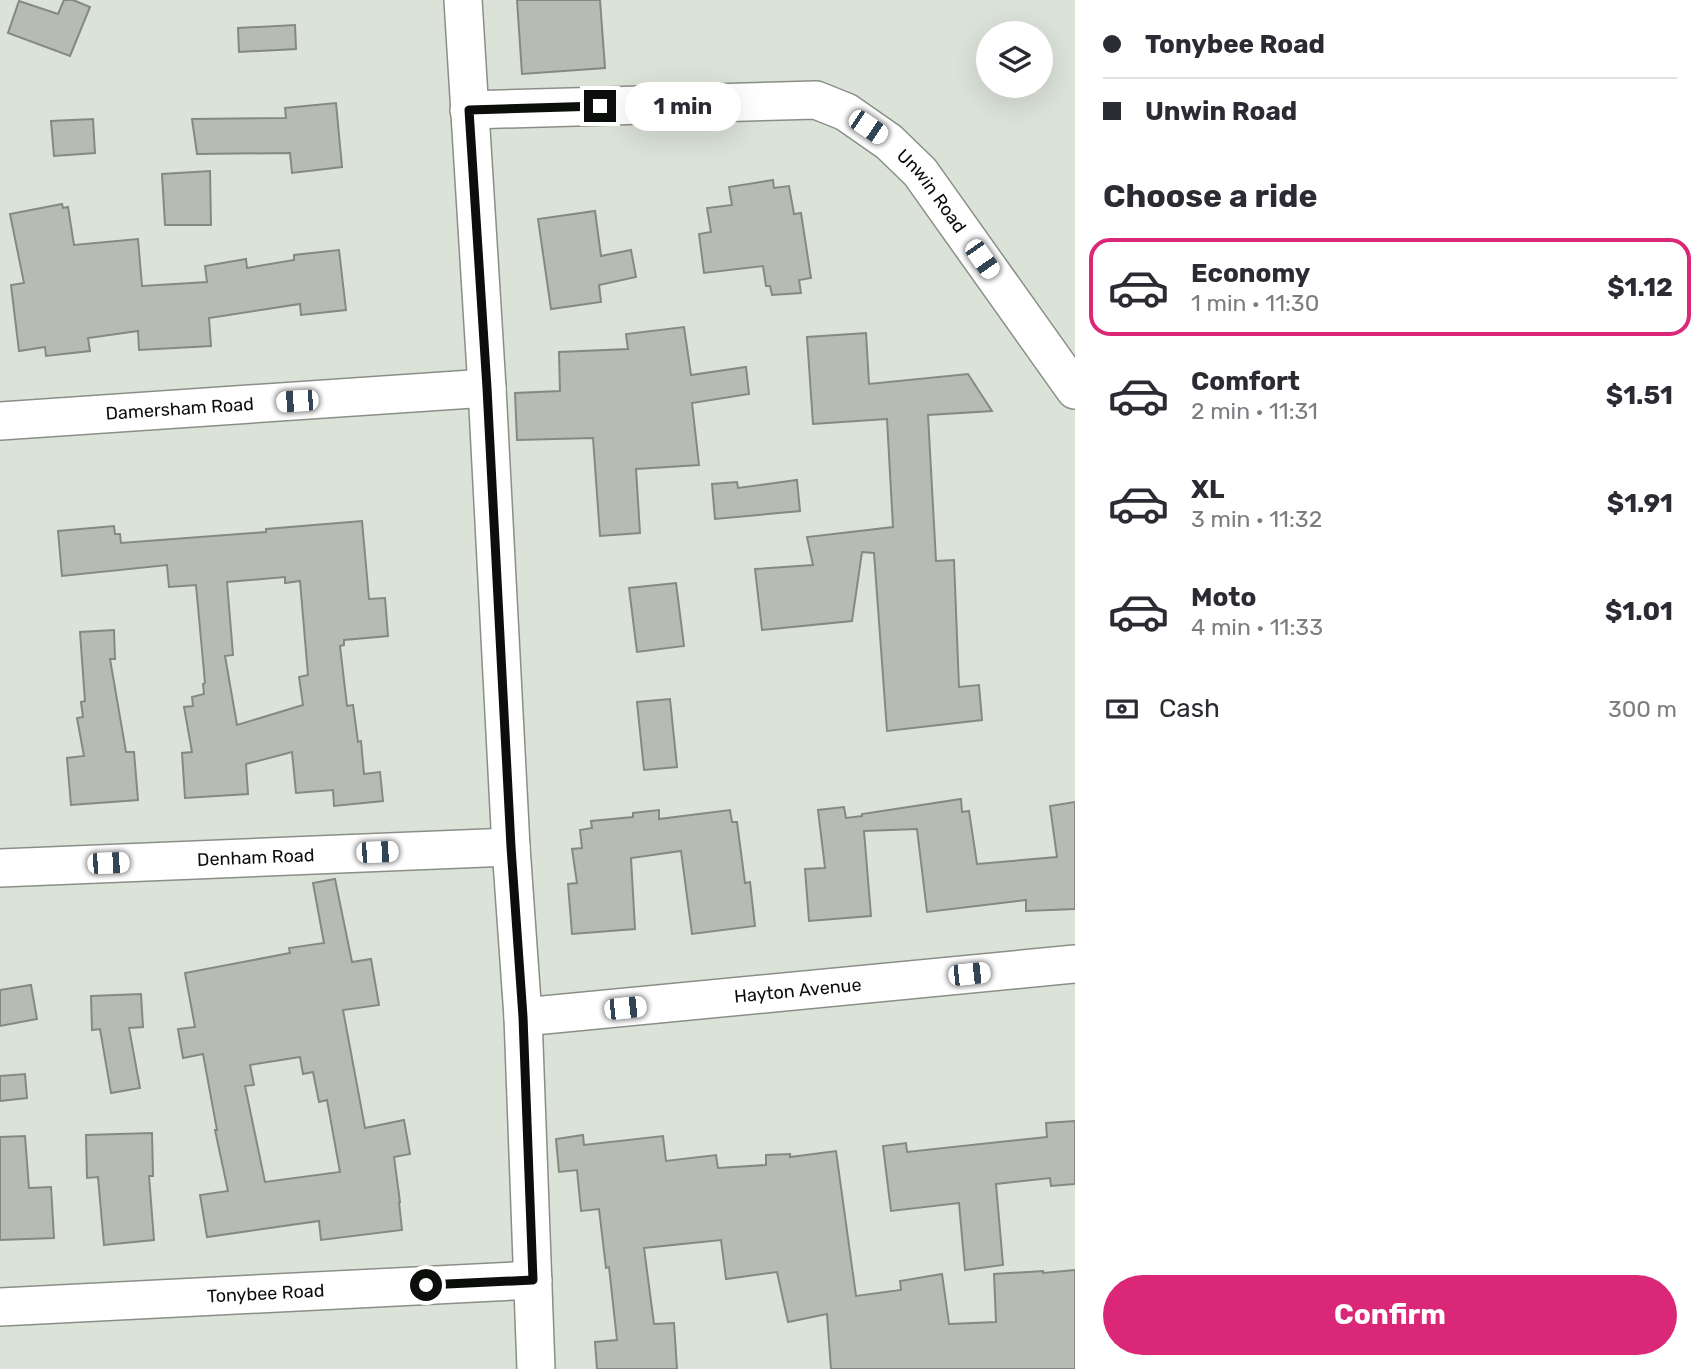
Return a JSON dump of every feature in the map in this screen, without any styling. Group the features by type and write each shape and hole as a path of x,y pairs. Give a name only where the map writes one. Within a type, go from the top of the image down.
{"street":[{"path":"463,0 523,1017 536,1369"},
{"name":"Unwin Road","path":"469,110 816,100 846,112 889,142 920,172 1075,390"},
{"name":"Damersham Road","path":"0,421 487,388"},
{"name":"Denham Road","path":"0,868 511,847"},
{"name":"Hayton Avenue","path":"523,1017 1075,964"},
{"name":"Tonybee Road","path":"0,1307 533,1280"}],"building":[{"path":"64,0 73,0 90,7 70,56 8,33 19,1 58,14"},
{"path":"517,0 600,0 605,68 522,74"},
{"path":"295,25 296,49 239,52 238,28"},
{"path":"336,103 342,167 292,173 290,153 197,154 192,119 286,118 285,108"},
{"path":"93,119 95,153 54,156 51,121"},
{"path":"210,171 211,225 165,225 162,174"},
{"path":"773,180 774,188 789,186 794,214 801,213 811,278 799,280 801,293 772,295 770,286 766,286 763,266 704,273 699,234 711,232 707,208 732,205 729,187"},
{"path":"62,204 63,208 68,207 74,245 138,239 142,286 207,282 205,266 246,259 247,268 294,260 294,255 339,250 346,310 301,315 300,304 209,318 211,346 139,350 138,331 88,338 90,351 46,356 45,347 19,351 11,285 24,283 10,214"},
{"path":"595,211 601,256 631,250 636,277 599,285 601,302 551,309 538,219"},
{"path":"684,327 691,375 746,367 749,394 692,403 699,465 636,469 640,533 600,536 593,438 517,440 515,393 560,391 559,352 628,349 626,334"},
{"path":"866,333 869,384 968,374 992,411 928,415 936,561 954,560 959,687 979,685 982,720 887,731 874,553 862,552 852,621 762,630 755,569 813,565 807,537 893,527 887,419 813,424 807,337"},
{"path":"797,480 800,511 715,519 712,484 737,482 738,488"},
{"path":"362,521 369,599 385,598 388,636 344,640 344,645 340,646 347,706 353,705 358,742 361,741 364,774 380,772 383,801 334,806 333,790 296,793 292,752 246,764 248,794 185,798 182,753 192,752 184,707 193,706 192,697 204,694 205,683 196,585 169,587 167,565 62,576 58,531 114,526 115,534 120,534 121,543 266,532 266,529","holes":["285,577 285,583 300,581 308,675 299,677 303,705 237,725 225,656 233,655 227,582"]},
{"path":"676,583 684,646 637,652 629,588"},
{"path":"114,630 115,659 110,659 126,752 134,752 138,800 71,805 67,758 84,756 77,718 83,717 81,702 85,701 80,632"},
{"path":"670,699 677,767 644,770 637,702"},
{"path":"961,799 962,812 969,811 977,864 1057,857 1050,806 1075,802 1075,909 1026,911 1026,900 927,912 917,829 864,831 871,916 809,921 805,869 825,868 818,810 844,807 846,818"},
{"path":"659,810 659,819 730,810 732,822 737,822 745,883 750,882 755,926 692,934 681,851 631,858 635,929 572,934 568,884 577,883 572,849 582,848 580,830 592,828 591,821 633,817 633,813"},
{"path":"335,879 352,962 371,959 379,1005 343,1010 365,1128 404,1120 410,1154 394,1157 402,1230 321,1240 319,1221 207,1237 200,1195 228,1191 203,1054 183,1058 178,1029 195,1027 185,973 290,953 289,948 324,943 313,883","holes":["300,1057 303,1074 313,1072 319,1102 327,1100 340,1172 265,1182 245,1086 254,1085 250,1065"]},
{"path":"31,985 37,1019 0,1026 0,990"},
{"path":"141,994 143,1027 129,1028 140,1088 111,1093 100,1029 92,1030 91,996"},
{"path":"25,1074 27,1098 0,1101 0,1076"},
{"path":"1075,1121 1075,1184 1051,1186 1050,1178 996,1184 1003,1265 965,1270 959,1203 891,1211 883,1146 906,1143 907,1152 1047,1137 1046,1123"},
{"path":"152,1133 153,1176 149,1176 154,1240 104,1245 98,1177 87,1178 86,1135"},
{"path":"583,1135 584,1145 663,1136 666,1161 716,1155 718,1168 766,1165 766,1155 790,1154 790,1157 836,1151 856,1296 901,1290 900,1281 942,1274 949,1324 996,1322 994,1274 1075,1270 1075,1369 831,1369 827,1314 788,1322 777,1272 726,1279 721,1240 644,1248 654,1324 674,1323 677,1369 597,1369 595,1342 617,1340 599,1209 581,1211 577,1170 559,1172 556,1139"},
{"path":"25,1136 29,1188 51,1187 54,1238 0,1240 0,1137"}],"route":[{"path":"426,1285 533,1280 523,1017 469,110 600,106"}]}
